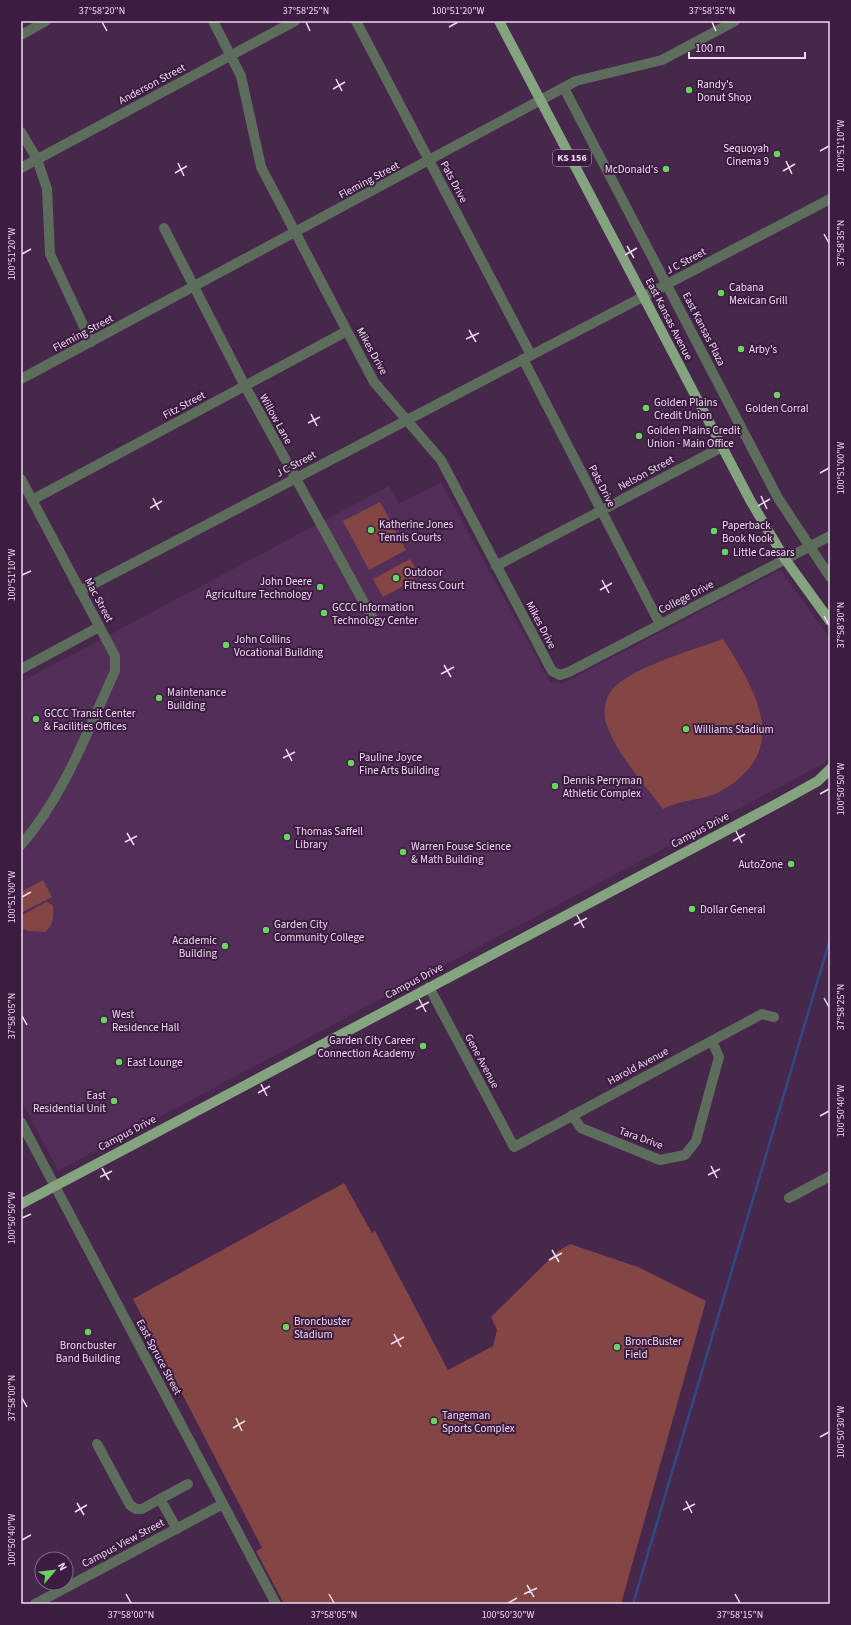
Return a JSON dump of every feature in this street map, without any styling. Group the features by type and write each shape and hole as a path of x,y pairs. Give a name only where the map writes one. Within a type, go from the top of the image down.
{"main road":[{"name":"East Kansas Avenue","path":"499,21 644,295 756,512 785,559 830,621"},
{"name":"Campus Drive","path":"21,1204 818,781 830,769"},
{"name":"Campus Drive","path":"818,781 830,781"}],"street":[{"path":"21,34 46,21"},
{"name":"Mikes Drive","path":"213,21 241,76 261,167 374,382 441,460 552,671"},
{"name":"Anderson Street","path":"21,168 295,21"},
{"name":"Pats Drive","path":"356,21 430,161 601,510 660,624"},
{"name":"Fleming Street","path":"21,380 542,101 576,81 662,60 735,21"},
{"name":"East Kansas Plaza","path":"564,88 668,284 778,498 830,577"},
{"path":"21,132 36,159 47,189 50,254 91,342"},
{"name":"J C Street","path":"80,591 644,295 668,284 826,199 830,199"},
{"name":"Willow Lane","path":"164,228 193,288 245,386 373,619"},
{"name":"Fitz Street","path":"32,500 347,331"},
{"name":"Nelson Street","path":"496,566 722,447"},
{"name":"Mac Street","path":"21,479 115,656 115,671 74,761 47,809 21,846"},
{"name":"College Drive","path":"552,671 560,675 569,672 830,536"},
{"path":"21,669 99,627"},
{"name":"Gene Avenue","path":"429,987 514,1147"},
{"name":"Harold Avenue","path":"514,1147 762,1014 774,1017"},
{"name":"Tara Drive","path":"572,1115 581,1128 660,1160 685,1155 696,1141 719,1057 712,1040"},
{"name":"East Spruce Street","path":"21,1122 276,1604"},
{"path":"789,1198 830,1176"},
{"path":"97,1444 130,1505 136,1509 142,1509 188,1484"},
{"path":"160,1499 177,1529"},
{"name":"Campus View Street","path":"41,1602 223,1504"}],"shaded area":[{"name":"Garden City Community College","path":"441,482 550,682 563,683 780,570 830,638 830,760 58,1171 21,1100 21,682 389,486 399,504"},
{"name":"Katherine Jones Tennis Courts","path":"380,502 406,550 369,570 343,521"},
{"name":"Outdoor Fitness Court","path":"410,559 420,577 383,597 373,579"},
{"name":"Williams Stadium","path":"723,639 747,679 756,699 761,719 762,739 756,757 743,775 721,791 707,797 677,803 663,809 631,768 610,734 605,715 607,698 611,691 619,683 631,675 662,660"},
{"path":"43,880 52,897 21,913 21,892"},
{"path":"46,902 53,905 53,920 48,929 45,932 28,931 25,929 21,930 21,916"},
{"name":"Tangeman Sports Complex","path":"344,1183 372,1233 375,1231 448,1370 493,1346 497,1330 491,1317 558,1251 570,1244 638,1267 706,1301 621,1604 284,1604 256,1551 262,1548 133,1299"}],"waterway":[{"path":"633,1604 830,939"}],"place":[{"name":"Randy's Donut Shop","path":"689,90"},
{"name":"Sequoyah Cinema 9","path":"777,154"},
{"name":"McDonald's","path":"666,169"},
{"name":"Cabana Mexican Grill","path":"721,293"},
{"name":"Arby's","path":"741,349"},
{"name":"Golden Corral","path":"777,395"},
{"name":"Golden Plains Credit Union","path":"646,408"},
{"name":"Golden Plains Credit Union - Main Office","path":"639,436"},
{"name":"Katherine Jones Tennis Courts","path":"371,530"},
{"name":"Paperback Book Nook","path":"714,531"},
{"name":"Little Caesars","path":"725,552"},
{"name":"Outdoor Fitness Court","path":"396,578"},
{"name":"John Deere Agriculture Technology","path":"320,587"},
{"name":"GCCC Information Technology Center","path":"324,613"},
{"name":"John Collins Vocational Building","path":"226,645"},
{"name":"Maintenance Building","path":"159,698"},
{"name":"GCCC Transit Center & Facilities Offices","path":"36,719"},
{"name":"Williams Stadium","path":"686,729"},
{"name":"Pauline Joyce Fine Arts Building","path":"351,763"},
{"name":"Dennis Perryman Athletic Complex","path":"555,786"},
{"name":"Thomas Saffell Library","path":"287,837"},
{"name":"Warren Fouse Science & Math Building","path":"403,852"},
{"name":"AutoZone","path":"791,864"},
{"name":"Dollar General","path":"692,909"},
{"name":"Garden City Community College","path":"266,930"},
{"name":"Academic Building","path":"225,946"},
{"name":"West Residence Hall","path":"104,1020"},
{"name":"Garden City Career Connection Academy","path":"423,1046"},
{"name":"East Lounge","path":"119,1062"},
{"name":"East Residential Unit","path":"114,1101"},
{"name":"Broncbuster Stadium","path":"286,1327"},
{"name":"Broncbuster Band Building","path":"88,1332"},
{"name":"BroncBuster Field","path":"617,1347"},
{"name":"Tangeman Sports Complex","path":"434,1421"}]}
